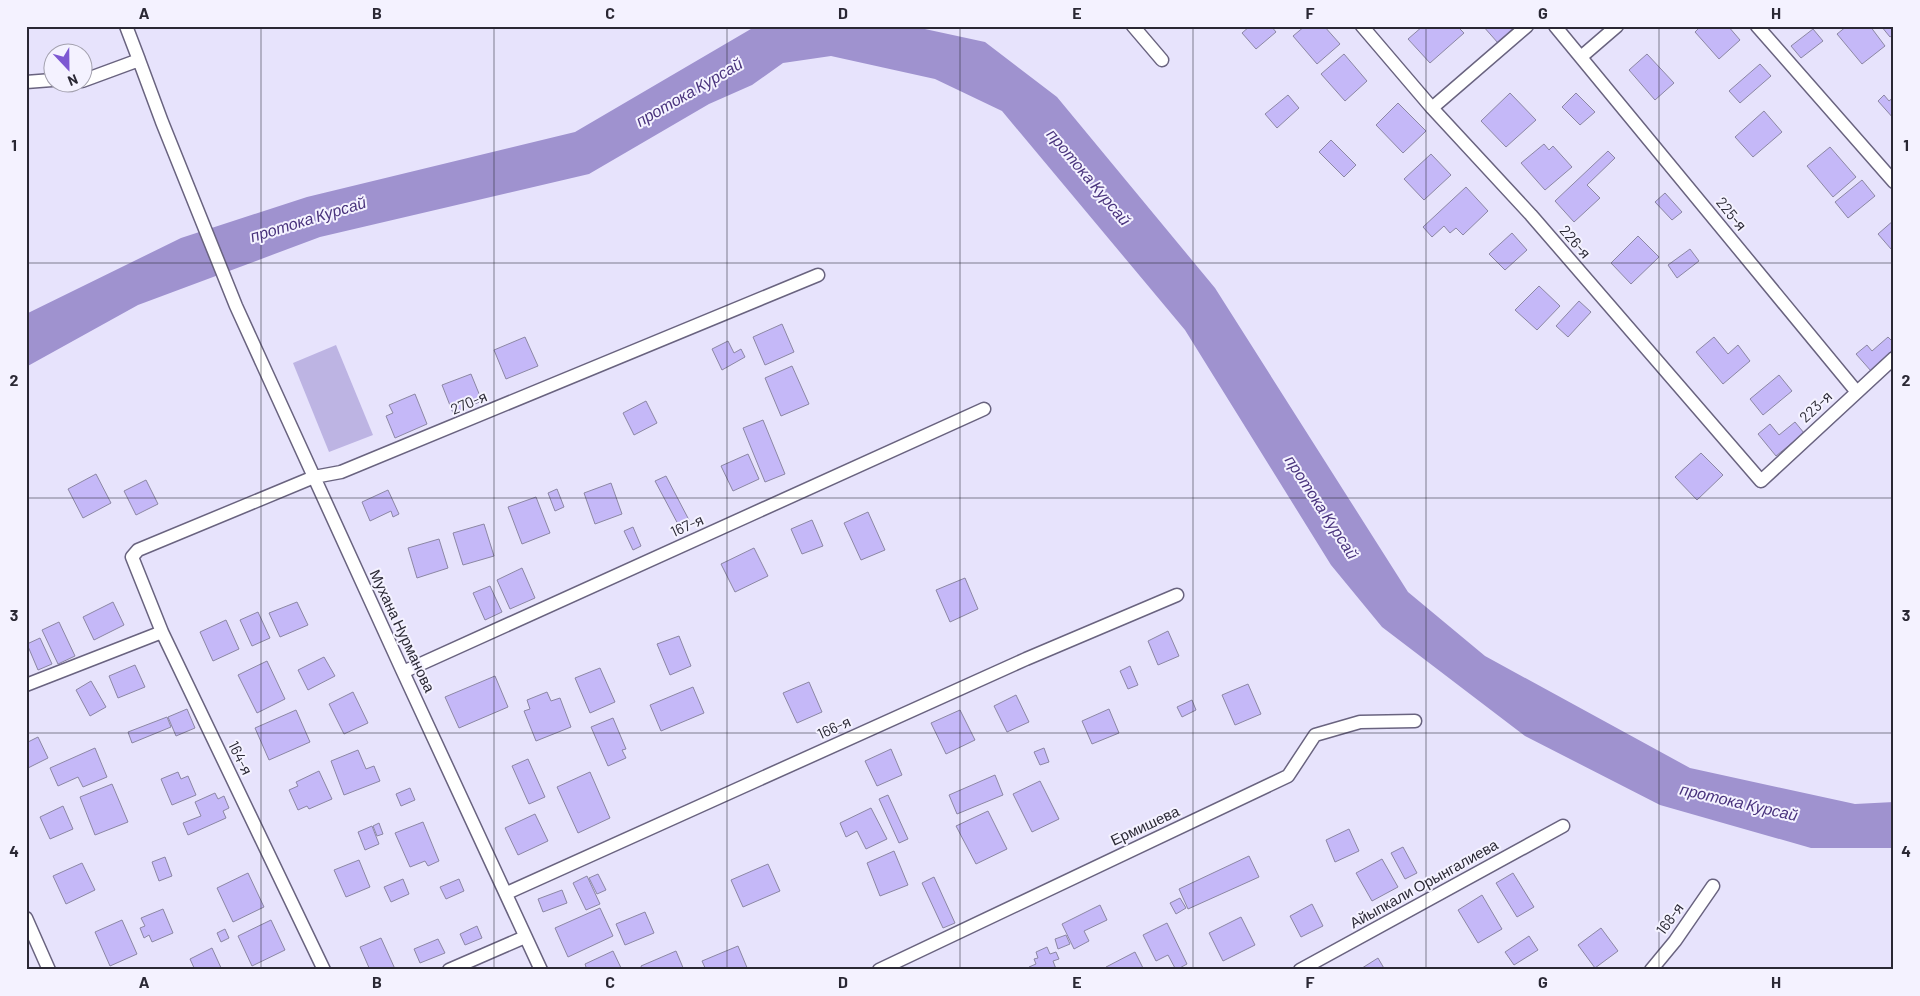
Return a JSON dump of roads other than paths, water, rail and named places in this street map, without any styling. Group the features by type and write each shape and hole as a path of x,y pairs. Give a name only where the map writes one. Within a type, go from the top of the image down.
{"street":[{"name":"Мухана Нурманова","path":"126,26 162,122 236,306 402,672 507,893 541,970"},
{"path":"1133,26 1162,60"},
{"name":"226-я","path":"1362,26 1432,108 1531,215 1761,481"},
{"path":"1432,108 1526,26"},
{"name":"225-я","path":"1555,26 1856,392"},
{"path":"1581,57 1617,26"},
{"path":"1757,26 1894,182"},
{"path":"92,77 139,60"},
{"path":"26,82 42,81"},
{"name":"270-я","path":"132,558 138,550 314,476 341,472 818,274"},
{"name":"223-я","path":"1761,481 1894,358"},
{"name":"167-я","path":"402,672 984,409"},
{"name":"164-я","path":"132,558 162,632 324,970"},
{"name":"166-я","path":"507,893 1026,659 1177,595"},
{"path":"26,685 162,632"},
{"name":"Ермишева","path":"879,970 1288,776 1315,735 1360,722 1415,721"},
{"name":"Айыпкали Орынгалиева","path":"1300,970 1562,826"},
{"name":"168-я","path":"1651,970 1676,941 1713,886"},
{"path":"26,918 31,943 49,970"},
{"path":"449,970 525,937"}],"water":[{"name":"протока Курсай","path":"756,26 911,26 985,42 1057,97 1215,288 1408,592 1485,656 1690,768 1855,804 1894,802 1894,848 1811,848 1660,805 1525,736 1382,627 1331,565 1185,330 1002,111 935,79 831,56 783,63 752,85 709,104 589,174 320,237 138,305 26,367 26,314 181,238 307,197 575,132"}]}
